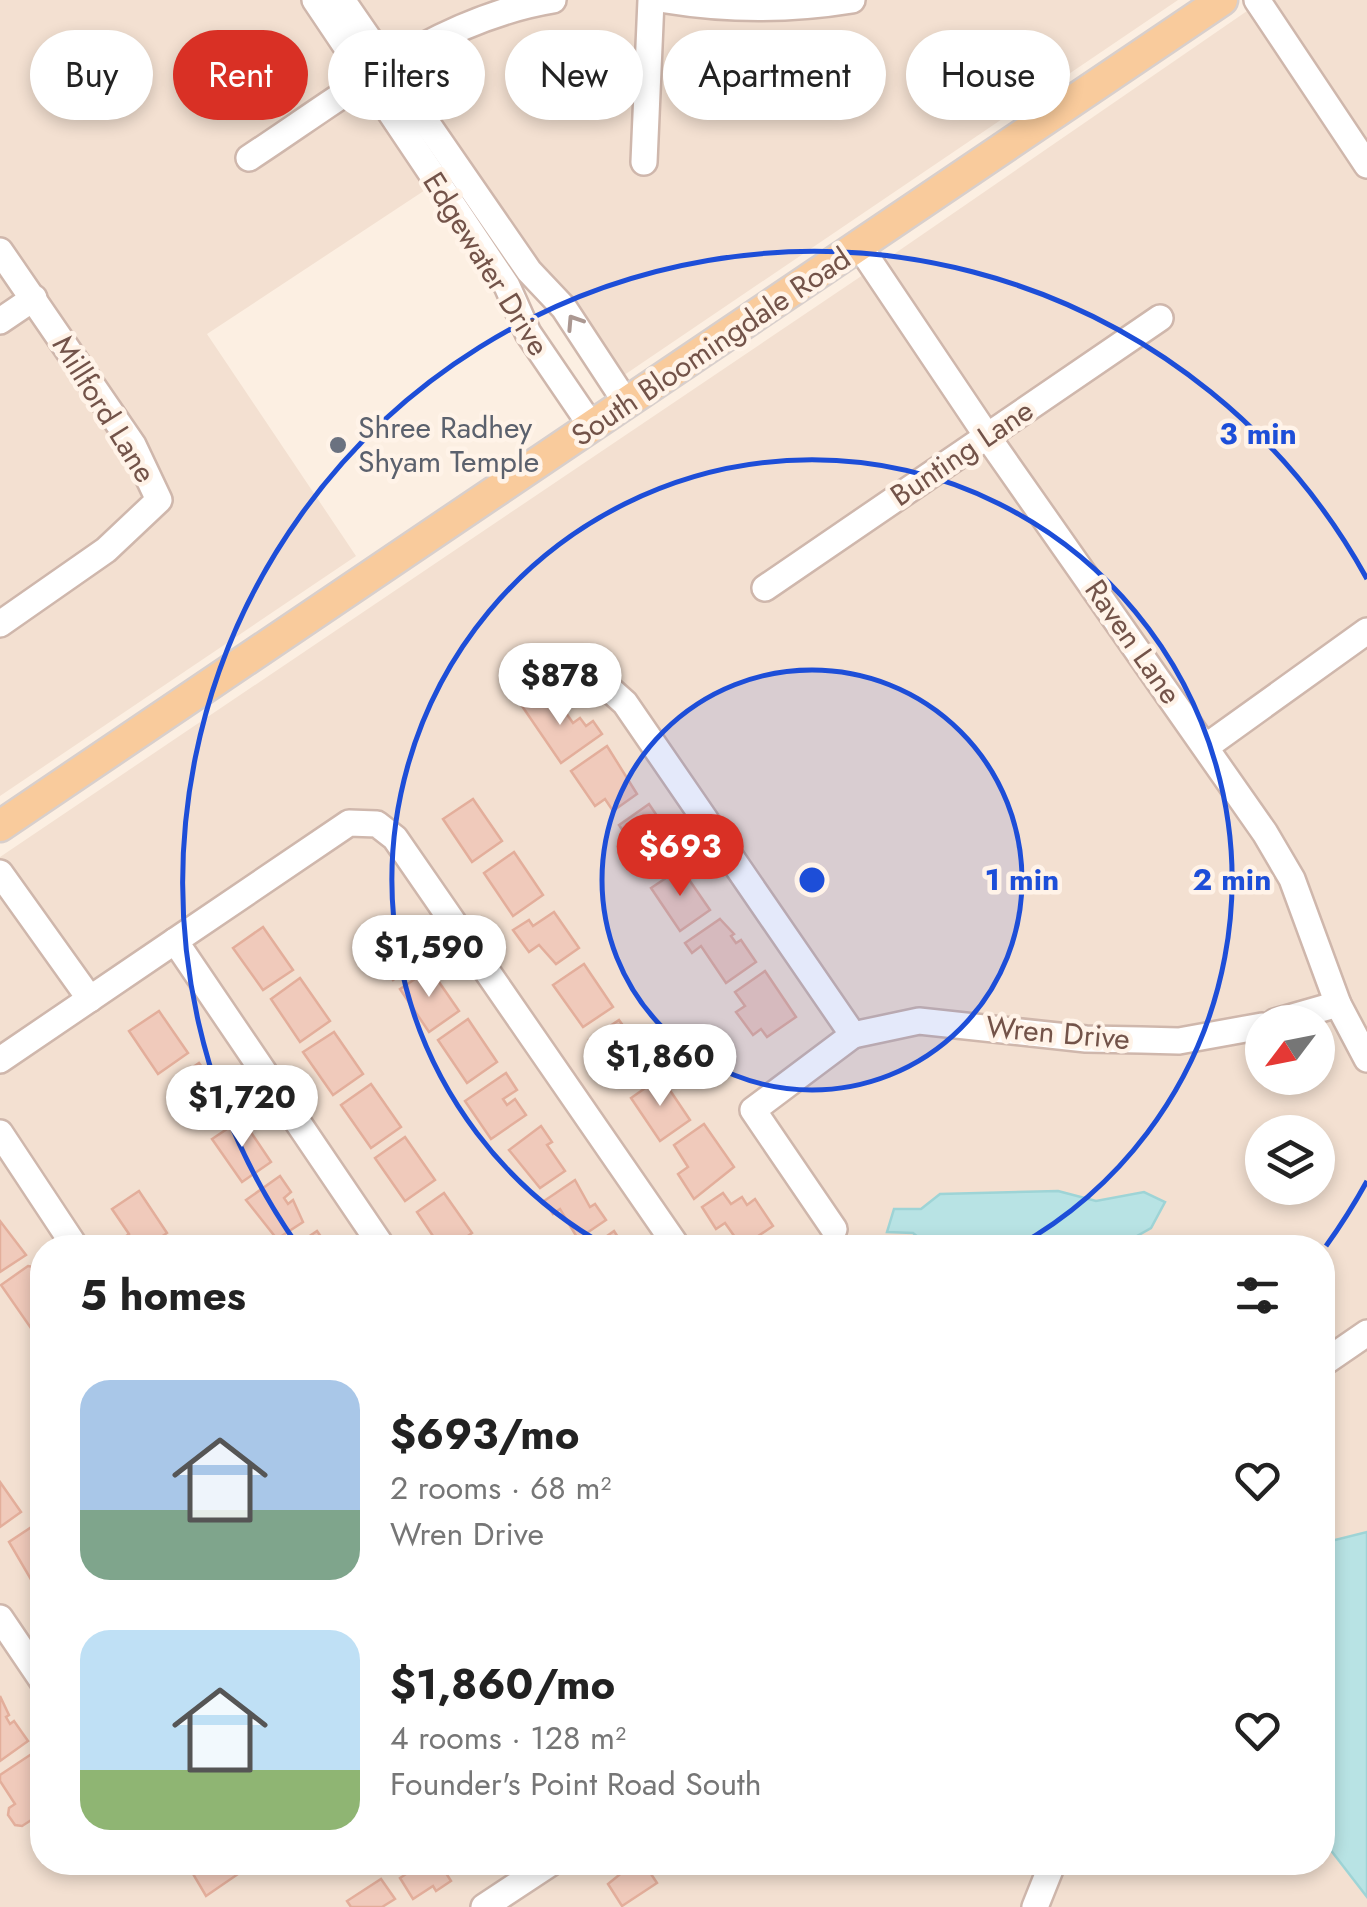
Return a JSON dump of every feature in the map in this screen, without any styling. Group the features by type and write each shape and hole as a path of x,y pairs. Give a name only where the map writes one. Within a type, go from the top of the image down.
{"main road":[{"name":"South Bloomingdale Road","path":"0,826 1222,0"}],"street":[{"name":"Edgewater Drive","path":"315,0 341,30"},
{"name":"Edgewater Drive","path":"342,0 357,30"},
{"path":"452,30 488,15 553,0"},
{"path":"644,162 651,0"},
{"path":"666,0 736,7 788,7 852,0"},
{"path":"1257,0 1367,165"},
{"path":"249,158 328,106"},
{"name":"Edgewater Drive","path":"406,120 507,286 528,333 592,427"},
{"name":"Edgewater Drive","path":"414,120 529,271 564,308 626,404"},
{"name":"Raven Lane","path":"860,246 987,436 1266,832 1292,879 1338,1004 1367,1059"},
{"name":"Millford Lane","path":"0,251 167,501 106,550 0,624"},
{"path":"0,321 34,298"},
{"name":"Bunting Lane","path":"765,588 1160,318"},
{"path":"1207,746 1367,632"},
{"path":"586,668 625,703 853,1035"},
{"path":"0,1060 338,828 359,821 377,824 395,838 669,1235"},
{"path":"0,873 90,998"},
{"path":"175,942 374,1235"},
{"name":"Wren Drive","path":"834,1229 753,1110 853,1035 919,1021 1086,1039 1179,1040 1245,1029"},
{"path":"0,1133 67,1235"},
{"path":"1335,1355 1367,1333"},
{"path":"0,1618 30,1662"},
{"path":"484,1907 532,1875"},
{"path":"1035,1907 1048,1875"}],"shaded area":[{"path":"0,0 1178,0 1070,73 1070,30 906,30 906,120 1001,120 608,386 457,169 207,334 356,556 0,796"},
{"path":"1263,0 1367,0 1367,1907 0,1907 0,857 897,252"}],"water":[{"path":"1058,1191 1096,1201 1144,1192 1165,1202 1151,1228 1139,1235 887,1232 894,1209 921,1209 940,1194"},
{"path":"1367,1532 1367,1897 1335,1856 1335,1540"}],"building":[{"path":"542,692 555,711 558,708 563,715 566,713 573,723 580,718 586,726 593,721 602,734 561,763 522,706"},
{"path":"607,746 637,794 613,811 605,799 595,806 571,771"},
{"path":"473,799 502,841 472,862 443,819"},
{"path":"649,804 678,847 648,868 619,825"},
{"path":"514,852 543,895 513,916 484,873"},
{"path":"681,868 710,910 680,931 651,888"},
{"path":"554,912 579,948 556,964 539,945 529,952 513,930 529,920 533,926"},
{"path":"393,917 423,959 393,980 363,937"},
{"path":"720,919 734,934 731,936 736,943 741,940 756,962 726,983 701,946 692,953 685,943"},
{"path":"263,927 293,970 263,990 233,948"},
{"path":"584,964 613,1007 583,1027 553,985"},
{"path":"430,969 459,1011 429,1032 400,989"},
{"path":"765,971 796,1017 767,1037 761,1029 753,1035 736,1012 745,1006 735,992"},
{"path":"300,978 330,1021 300,1042 271,999"},
{"path":"159,1011 188,1053 158,1074 129,1031"},
{"path":"468,1019 497,1062 467,1083 438,1040"},
{"path":"619,1020 649,1062 618,1083 589,1040"},
{"path":"334,1032 363,1074 333,1095 303,1052"},
{"path":"199,1063 216,1092 222,1088 235,1107 205,1128 189,1108 183,1113 174,1098 180,1094 173,1081"},
{"path":"506,1073 517,1090 503,1099 507,1105 515,1099 526,1115 491,1139 465,1101"},
{"path":"661,1077 690,1120 660,1141 631,1098"},
{"path":"371,1084 401,1127 371,1148 341,1105"},
{"path":"242,1119 271,1162 242,1182 212,1139"},
{"path":"704,1124 734,1167 694,1199 678,1174 688,1167 674,1145"},
{"path":"541,1126 552,1142 547,1145 565,1171 540,1188 509,1150"},
{"path":"405,1137 435,1180 405,1201 375,1158"},
{"path":"280,1176 291,1192 284,1198 288,1204 293,1200 303,1222 283,1235 274,1235 246,1200"},
{"path":"575,1180 590,1207 595,1204 606,1220 584,1235 576,1235 560,1209 553,1214 544,1201"},
{"path":"139,1191 167,1233 128,1235 112,1209"},
{"path":"444,1193 472,1233 432,1235 417,1212"},
{"path":"723,1193 731,1204 742,1197 747,1205 755,1199 773,1226 760,1235 734,1235 725,1223 716,1229 702,1207"},
{"path":"0,1221 26,1255 0,1272"},
{"path":"30,1266 30,1327 1,1285"},
{"path":"0,1482 21,1512 0,1527"},
{"path":"30,1528 30,1578 9,1542"},
{"path":"0,1696 10,1724 14,1721 28,1741 0,1761"},
{"path":"30,1755 30,1821 22,1826 15,1825 8,1815 15,1804 0,1775"},
{"path":"194,1875 237,1875 206,1896"},
{"path":"447,1875 451,1881 436,1891 433,1886 413,1899 400,1878"},
{"path":"619,1875 652,1875 657,1883 622,1906 608,1884"},
{"path":"381,1879 395,1899 382,1907 351,1907 347,1901"}],"place":[{"name":"Shree Radhey Shyam Temple","path":"338,445"}]}
